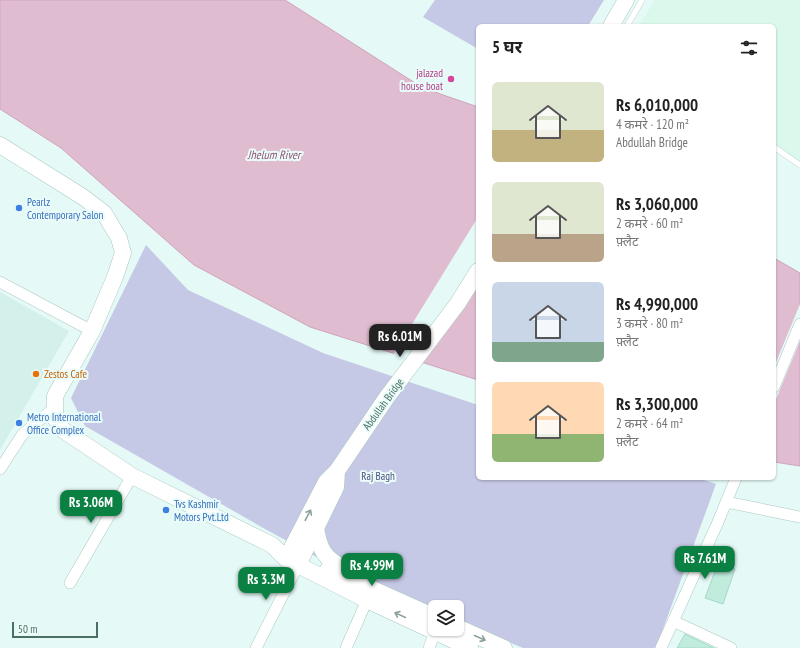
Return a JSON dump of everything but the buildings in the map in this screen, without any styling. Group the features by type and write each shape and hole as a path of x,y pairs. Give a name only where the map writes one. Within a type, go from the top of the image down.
{"main road":[{"path":"612,24 626,0"},
{"path":"0,145 83,197 104,213 119,238 123,253 115,278 92,331 55,396 55,418 63,430 132,476 272,545 283,546 294,558 367,600 428,622"},
{"name":"Abdullah Bridge","path":"294,558 326,482 341,465 387,397 458,303 476,275"},
{"path":"294,558 316,527 336,487 341,465"},
{"path":"316,527 321,550 338,566 393,594 428,619"},
{"path":"294,558 404,603"},
{"path":"464,630 504,648"},
{"path":"452,636 470,648"}],"street":[{"path":"0,282 92,331"},
{"path":"776,382 800,324"},
{"path":"0,469 22,435 54,408"},
{"path":"70,583 132,476"},
{"path":"661,648 735,480"},
{"path":"728,498 800,517"},
{"path":"256,648 294,558"},
{"path":"346,648 367,600"},
{"path":"673,621 730,648"},
{"path":"429,648 432,636"}],"lane":[{"path":"628,24 642,0"},
{"path":"776,148 800,165"}],"shaded area":[{"path":"655,0 800,0 800,163 776,145 776,24 640,24"},
{"path":"0,292 69,331 0,450"}],"green space":[{"path":"435,0 604,0 589,24 476,24 476,48 423,17"},
{"name":"Raj Bagh","path":"146,245 188,290 323,353 476,404 476,480 704,480 716,484 656,648 523,648 464,623 464,600 428,600 428,607 335,567 265,529 85,426 71,398"}],"water":[{"name":"Jhelum River","path":"0,0 285,0 423,88 476,106 476,379 310,327 194,265 61,148 0,109"},
{"path":"776,259 800,273 800,466 776,462"}],"pier":[{"path":"476,220 476,266 416,363 393,355"},
{"path":"800,304 800,341 776,399 776,362"}],"place":[{"name":"jalazad house boat","path":"451,79"},
{"name":"Pearlz Contemporary Salon","path":"19,208"},
{"name":"Zestos Cafe","path":"36,374"},
{"name":"Metro International Office Complex","path":"19,423"},
{"name":"Tvs Kashmir Motors Pvt.Ltd","path":"166,510"}]}
